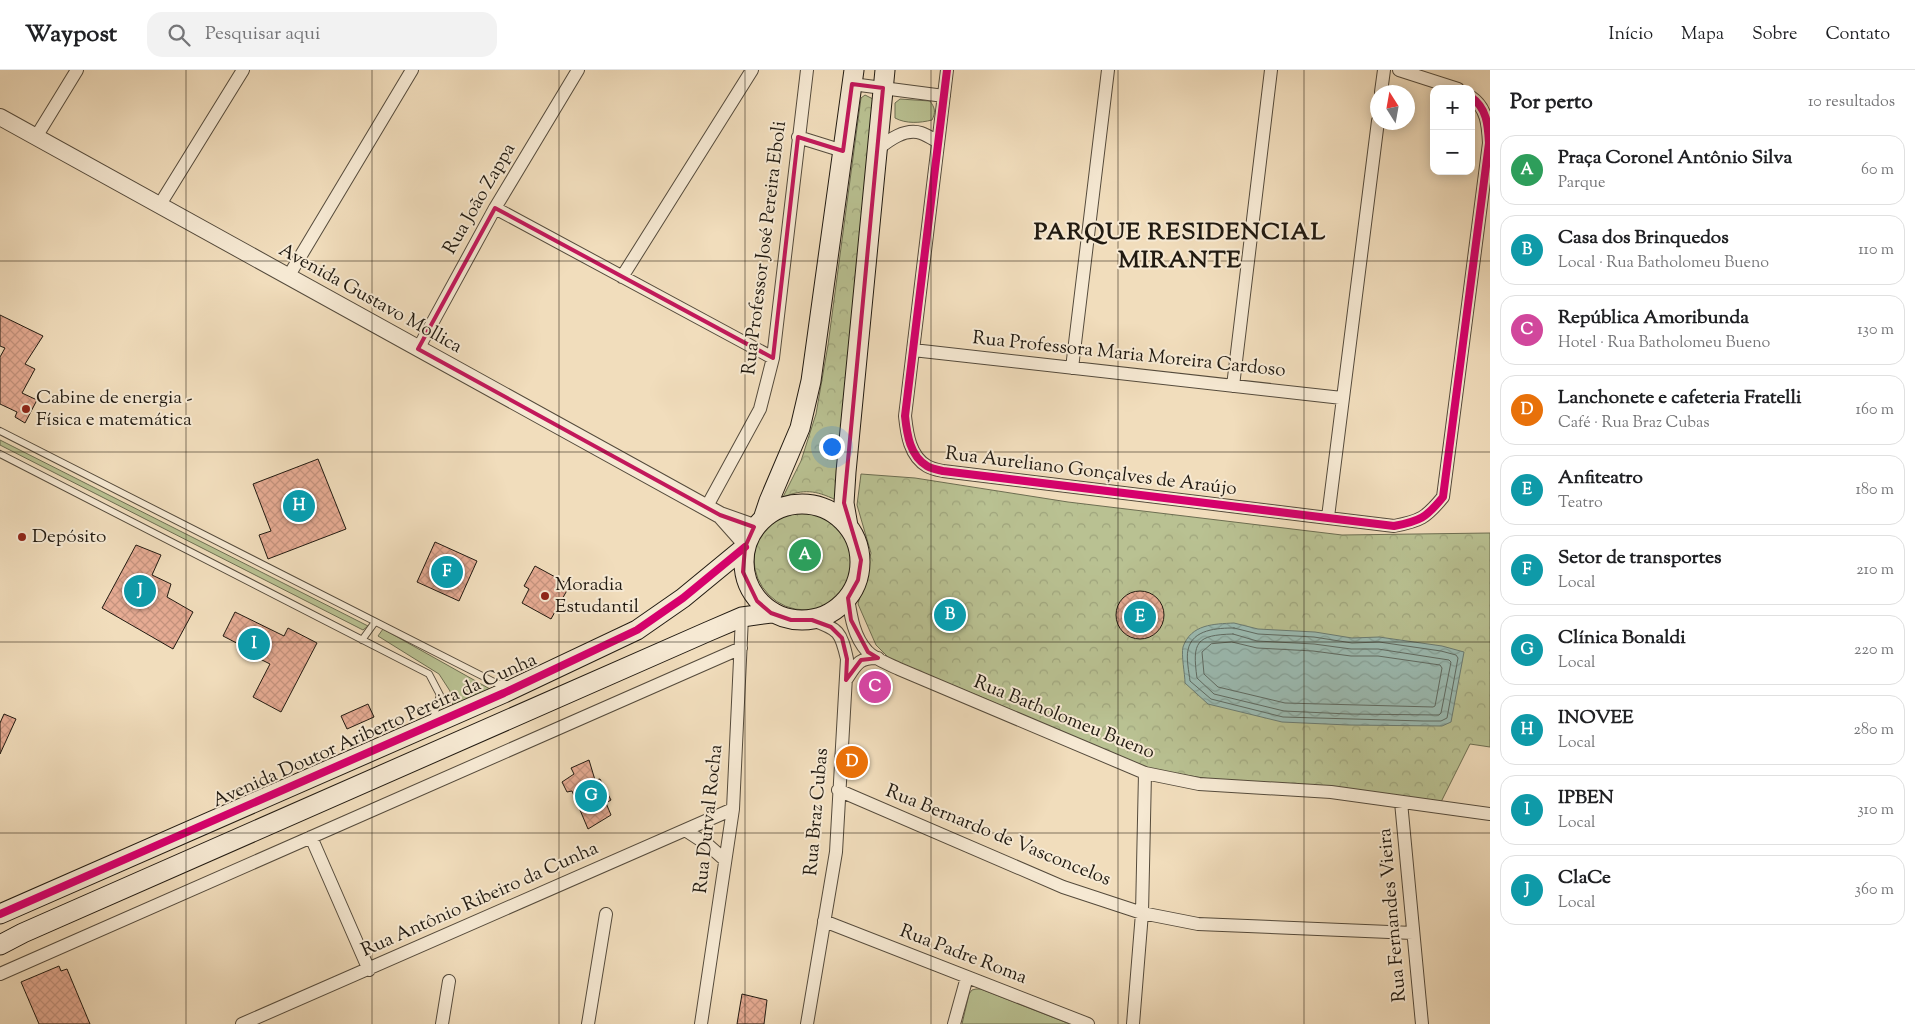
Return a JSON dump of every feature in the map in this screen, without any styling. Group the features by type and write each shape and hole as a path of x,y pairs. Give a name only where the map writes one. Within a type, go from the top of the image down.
{"main road":[{"path":"759,522 791,504 812,504 832,512 848,526 857,542 861,560 858,580 848,598 831,614 812,620 791,620 771,613 757,601 749,589 743,572 745,546 759,522 800,428 811,381 853,77"},
{"path":"848,526 844,502 846,472 884,79"},
{"name":"Avenida Doutor Ariberto Pereira da Cunha","path":"0,914 432,725 638,630 683,598 745,546"},
{"path":"0,945 50,921 742,618 771,613"}],"street":[{"path":"36,137 77,70"},
{"path":"159,206 243,70"},
{"path":"288,277 412,70"},
{"name":"Rua João Zappa","path":"418,349 495,208 578,70"},
{"path":"622,277 752,70"},
{"name":"Rua Professor José Pereira Eboli","path":"713,512 760,409 774,358 807,70"},
{"name":"Rua Aureliano Gonçalves de Araújo","path":"947,70 905,416 907,438 915,454 927,466 943,471 1394,526 1415,522 1430,512 1442,497 1489,143 1488,122 1482,108 1475,101"},
{"path":"1072,368 1108,70"},
{"path":"1233,386 1272,70"},
{"path":"1382,85 1384,70"},
{"path":"1399,70 1446,85"},
{"path":"853,77 884,79 944,96"},
{"name":"Avenida Gustavo Mollica","path":"0,117 713,512 759,522"},
{"path":"1328,517 1377,130"},
{"path":"878,149 892,138 906,133 920,132 938,142"},
{"path":"798,137 843,152"},
{"path":"495,208 774,358"},
{"name":"Rua Professora Maria Moreira Cardoso","path":"913,350 1342,398"},
{"name":"Avenida Gustavo Mollica","path":"713,512 745,546"},
{"name":"Rua Batholomeu Bueno","path":"848,598 851,620 857,637 868,652 878,658 899,669 1145,774 1199,784 1331,792 1490,814"},
{"name":"Rua Durval Rocha","path":"701,1024 733,809 742,618"},
{"name":"Rua Braz Cubas","path":"806,1024 836,852 838,790 847,659 842,638 831,627 812,620"},
{"path":"0,974 741,648"},
{"path":"846,680 861,660 878,658"},
{"path":"1133,1024 1142,912 1145,774"},
{"name":"Rua Bernardo de Vasconcelos","path":"838,790 1063,887 1142,912 1198,924 1413,933"},
{"name":"Rua Fernandes Vieira","path":"1401,802 1422,1024"},
{"name":"Rua Antônio Ribeiro da Cunha","path":"242,1024 733,809"},
{"path":"685,830 708,845 725,860"},
{"path":"311,837 369,970"},
{"path":"588,1024 606,914"},
{"name":"Rua Padre Roma","path":"824,921 1088,1024"},
{"path":"954,1024 968,976"},
{"path":"442,1024 449,981"}],"lane":[{"path":"0,431 498,684 524,684"},
{"path":"0,454 430,674 440,695 432,725"},
{"path":"362,640 375,622"}],"highlighted area":[{"path":"852,84 883,88 844,503 861,560 858,580 848,598 851,620 868,652 878,658 861,660 846,680 847,659 842,638 831,627 812,620 791,620 771,613 757,601 743,572 745,547 754,527 720,515 418,349 495,208 773,358 798,137 843,151"}],"green space":[{"path":"865,95 873,99 836,500 822,494 810,492 783,497 801,461 816,414 828,345 861,98"},
{"path":"900,99 930,101 934,110 932,120 913,122 895,118 895,103"},
{"path":"0,440 368,626 363,630 0,445"},
{"path":"861,474 915,478 1068,502 1342,535 1490,533 1490,747 1470,744 1440,804 1222,781 1149,769 891,660 876,645 858,604 871,553 857,505"},
{"path":"805,508 824,512 841,523 852,540 856,559 852,578 841,595 824,606 805,610 786,606 769,595 758,578 754,559 758,540 769,523 786,512"},
{"path":"383,629 490,689 453,706 450,691 439,674 378,636"},
{"path":"981,989 1070,1024 962,1024 969,994 972,990"}],"water":[{"path":"1234,623 1258,629 1315,632 1352,638 1379,637 1442,646 1464,652 1451,722 1442,726 1282,722 1208,704 1185,683 1183,647 1187,639 1197,630 1211,625"}],"building":[{"path":"0,315 43,336 25,364 35,369 22,393 37,400 25,423 15,417 17,412 0,404 0,357 5,348 0,346"},
{"path":"318,459 346,529 268,559 259,535 271,531 253,484"},
{"path":"435,542 477,561 459,601 417,582"},
{"path":"136,545 161,555 152,575 171,584 167,597 193,612 173,649 102,608"},
{"name":"Moradia Estudantil","path":"535,566 570,585 551,619 522,603 529,589 524,586"},
{"path":"1140,591 1149,593 1157,598 1162,606 1164,615 1162,624 1157,632 1149,637 1140,639 1131,637 1123,632 1118,624 1116,615 1118,606 1123,598 1131,593"},
{"path":"944,606 958,607 956,624 941,622"},
{"path":"235,612 284,636 288,628 317,643 281,712 253,697 270,664 252,655 254,652 223,636"},
{"path":"368,704 374,717 347,729 341,716"},
{"path":"4,714 16,719 0,754 0,723"},
{"path":"589,760 595,780 600,779 611,800 606,803 611,815 588,829 572,791 567,792 562,782 574,774 571,768"},
{"path":"59,966 61,971 67,969 90,1024 39,1024 21,982"},
{"path":"742,994 767,1000 764,1024 737,1024"}],"cycle path":[{"path":"947,70 905,416 910,444 921,462 931,468 943,471 1394,526 1422,517 1432,510 1443,497 1489,143 1486,117 1475,100"},
{"path":"0,914 504,693 637,630 683,598 745,547"}],"place":[{"name":"Cabine de energia - Física e matemática","path":"26,409"},
{"name":"INOVEE","path":"299,506"},
{"name":"Depósito","path":"22,537"},
{"name":"Praça Coronel Antônio Silva","path":"805,555"},
{"name":"Setor de transportes","path":"447,572"},
{"name":"ClaCe","path":"140,591"},
{"name":"Moradia Estudantil","path":"545,596"},
{"name":"Casa dos Brinquedos","path":"950,615"},
{"name":"Anfiteatro","path":"1140,617"},
{"name":"IPBEN","path":"254,644"},
{"name":"República Amoribunda","path":"875,687"},
{"name":"Lanchonete e cafeteria Fratelli","path":"852,762"},
{"name":"Clínica Bonaldi","path":"591,796"}],"district":[{"name":"PARQUE RESIDENCIAL MIRANTE","path":"1180,247"}]}
